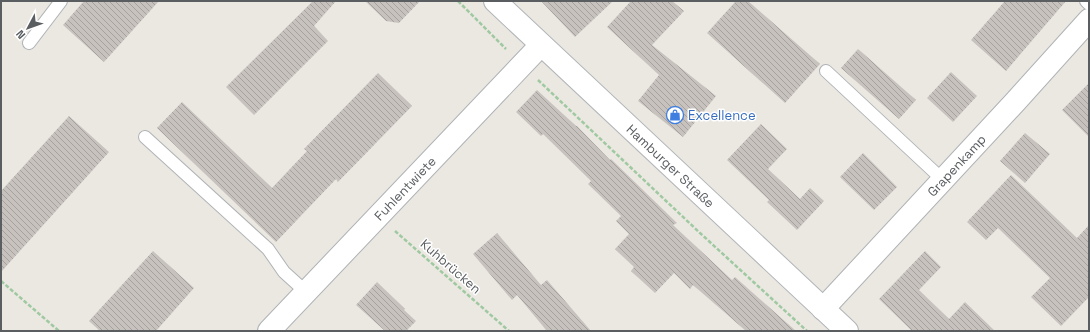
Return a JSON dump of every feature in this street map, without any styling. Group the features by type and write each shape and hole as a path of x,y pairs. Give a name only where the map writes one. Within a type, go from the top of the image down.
{"street":[{"name":"Hamburger Straße","path":"495,1 847,331"},
{"name":"Grapenkamp","path":"823,310 1089,20"},
{"name":"Fuhlentwiete","path":"269,331 541,45"}],"lane":[{"path":"29,43 61,1"},
{"path":"1086,1 1089,4"},
{"path":"826,71 943,180"},
{"path":"145,137 268,249 284,272 306,292"}],"path":[{"path":"458,1 504,48"},
{"path":"538,80 700,233 807,331"},
{"name":"Kuhbrücken","path":"378,216 510,331"},
{"path":"1,281 59,331"}],"building":[{"path":"84,1 159,1 104,62 63,25"},
{"path":"313,1 336,1 314,26 328,41 254,115 226,87"},
{"path":"365,1 420,1 399,23 386,21"},
{"path":"541,1 613,1 575,37"},
{"path":"631,1 672,1 684,11 652,45 716,96 683,137 638,101 659,75 607,27"},
{"path":"736,1 748,1 820,64 785,103 707,33"},
{"path":"1005,1 1066,1 1006,71 971,40"},
{"path":"858,49 916,100 899,119 841,68"},
{"path":"951,72 977,96 953,122 927,98"},
{"path":"378,73 412,106 338,182 336,179 276,242 157,128 182,102 272,188 307,151 304,149"},
{"path":"1089,83 1089,137 1062,110"},
{"path":"537,90 577,126 610,160 611,159 677,223 673,225 732,280 735,277 796,331 746,331 693,285 690,289 674,273 655,293 631,271 634,267 615,249 629,234 616,221 621,216 588,184 591,181 543,134 541,136 516,112"},
{"path":"69,116 109,152 1,272 1,191"},
{"path":"761,124 787,149 768,169 800,199 810,188 824,201 797,230 767,202 769,200 727,160"},
{"path":"1025,133 1050,154 1025,183 1000,161"},
{"path":"863,153 897,187 874,210 840,177"},
{"path":"1011,175 1077,238 1089,225 1089,297 1061,326 1031,297 1050,278 998,228 986,240 967,222"},
{"path":"497,233 541,285 547,280 591,331 547,331 517,295 512,300 473,254"},
{"path":"153,251 194,288 156,331 100,331 89,321"},
{"path":"925,251 941,267 919,290 949,319 965,302 995,331 912,331 879,299"},
{"path":"377,282 416,321 406,331 385,331 356,305"}],"place":[{"name":"Excellence","path":"675,115"}]}
